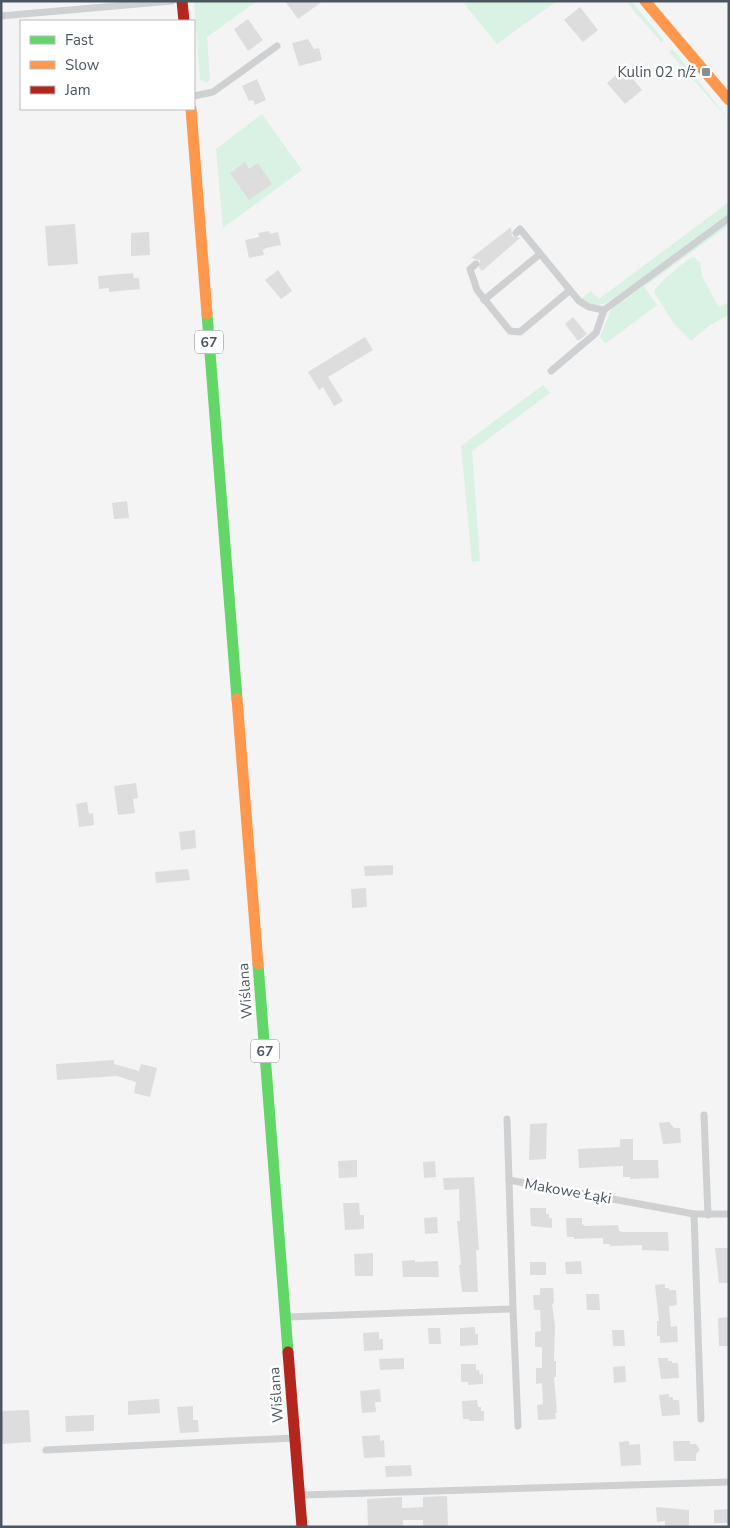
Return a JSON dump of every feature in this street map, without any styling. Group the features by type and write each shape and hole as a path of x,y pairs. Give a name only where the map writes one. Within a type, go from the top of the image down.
{"main road":[{"path":"182,1 184,20"},
{"path":"645,1 729,100"},
{"name":"Wiślana","path":"191,110 302,1527"}],"lane":[{"path":"1,16 172,1"},
{"path":"195,96 212,92 277,46"},
{"path":"551,371 596,333 604,310 729,218"},
{"path":"516,233 520,229 569,292 589,307 604,310"},
{"path":"484,300 540,254"},
{"path":"476,264 470,270 477,290 510,331 520,332 569,292"},
{"path":"704,1115 708,1215"},
{"path":"507,1120 509,1180"},
{"name":"Makowe Łąki","path":"518,1426 509,1180 694,1214 729,1214"},
{"path":"694,1214 701,1419"},
{"path":"286,1318 513,1309"},
{"path":"46,1450 294,1438"},
{"path":"300,1495 729,1482"}],"green space":[{"path":"194,1 257,1 207,37 210,80 207,83 200,79"},
{"path":"462,1 557,1 497,44"},
{"path":"631,1 664,40 661,42 628,4"},
{"path":"673,49 729,120 669,52"},
{"path":"262,114 302,170 223,228 216,149"},
{"path":"729,202 729,215 607,303 594,306 581,299 591,291 599,299"},
{"path":"729,221 729,225 644,287 657,305 605,344 600,337 612,308"},
{"path":"694,257 700,263 702,276 717,304 720,307 729,302 729,315 710,325 691,341 674,324 654,292 672,273"},
{"path":"543,385 550,393 472,451 480,561 472,562 461,446"}],"building":[{"path":"285,1 323,1 298,19"},
{"path":"580,7 598,30 583,42 564,20"},
{"path":"248,19 263,40 248,51 234,29"},
{"path":"308,39 314,49 319,48 322,60 299,66 292,43"},
{"path":"624,68 642,90 625,104 607,83"},
{"path":"257,79 266,100 255,105 253,100 249,101 242,86"},
{"path":"245,162 249,169 258,163 272,184 249,200 230,173"},
{"path":"75,224 78,264 48,266 45,226"},
{"path":"511,227 512,236 520,238 482,271 479,268 480,260 471,258"},
{"path":"269,231 270,234 278,232 281,245 266,248 263,250 264,255 249,258 245,240 259,237 258,233"},
{"path":"149,232 150,255 131,256 131,233"},
{"path":"278,270 292,291 281,299 265,280"},
{"path":"133,273 134,278 139,278 140,289 109,292 109,288 99,289 98,276"},
{"path":"573,317 587,334 578,341 565,324"},
{"path":"365,337 373,350 328,377 343,401 334,406 323,387 319,390 308,372"},
{"path":"127,501 129,518 114,519 112,503"},
{"path":"136,783 138,798 133,799 135,813 118,815 114,786"},
{"path":"87,802 89,814 93,813 94,825 79,827 76,804"},
{"path":"195,830 196,848 181,850 179,832"},
{"path":"393,865 393,875 365,876 364,866"},
{"path":"188,869 190,880 156,883 155,872"},
{"path":"366,888 367,907 352,908 351,889"},
{"path":"114,1060 114,1064 139,1071 141,1064 157,1068 150,1097 134,1093 136,1082 117,1076 57,1080 56,1064"},
{"path":"669,1122 674,1128 680,1128 681,1143 663,1144 659,1123"},
{"path":"547,1123 546,1159 529,1160 530,1124"},
{"path":"620,1139 633,1139 633,1160 658,1160 659,1178 630,1179 630,1177 623,1177 623,1166 579,1168 578,1149 620,1147"},
{"path":"357,1160 357,1177 339,1178 338,1161"},
{"path":"435,1161 436,1177 424,1178 423,1162"},
{"path":"474,1177 479,1250 476,1250 478,1292 462,1292 457,1221 460,1221 459,1189 444,1190 443,1178"},
{"path":"343,1203 359,1203 360,1215 364,1215 364,1229 345,1230"},
{"path":"530,1208 546,1208 546,1214 549,1214 549,1218 552,1218 552,1228 531,1226"},
{"path":"437,1217 438,1233 425,1234 424,1218"},
{"path":"566,1218 582,1218 582,1224 585,1226 618,1225 619,1231 622,1232 668,1232 669,1251 642,1250 642,1245 610,1246 610,1244 603,1244 603,1238 574,1239 574,1237 567,1237"},
{"path":"715,1248 729,1248 729,1283 719,1283"},
{"path":"373,1253 373,1276 355,1276 354,1254"},
{"path":"415,1260 415,1262 438,1261 439,1277 403,1277 402,1261"},
{"path":"581,1261 582,1274 566,1274 565,1262"},
{"path":"530,1262 546,1262 546,1275 530,1275"},
{"path":"665,1284 665,1288 676,1290 677,1305 669,1306 671,1327 677,1326 678,1342 660,1343 660,1336 657,1336 657,1321 659,1321 655,1285"},
{"path":"540,1288 553,1288 554,1361 556,1361 556,1377 554,1377 557,1413 555,1413 556,1419 538,1420 537,1405 543,1404 542,1383 536,1384 536,1368 542,1368 542,1347 535,1347 535,1332 541,1331 540,1310 534,1310 533,1295 540,1295"},
{"path":"586,1294 599,1294 600,1310 587,1310"},
{"path":"729,1317 729,1346 719,1346 718,1318"},
{"path":"475,1327 475,1334 478,1334 478,1345 460,1346 460,1328"},
{"path":"428,1328 440,1328 441,1344 429,1344"},
{"path":"612,1330 624,1330 625,1346 613,1346"},
{"path":"379,1332 379,1339 383,1339 383,1350 364,1351 363,1333"},
{"path":"404,1358 404,1369 380,1370 379,1359"},
{"path":"658,1358 668,1358 668,1361 672,1361 672,1363 678,1363 679,1378 661,1379"},
{"path":"461,1364 476,1364 476,1370 479,1370 480,1375 483,1374 483,1384 468,1385 468,1382 461,1382"},
{"path":"625,1366 626,1382 614,1383 613,1367"},
{"path":"380,1389 381,1402 375,1402 376,1412 362,1413 360,1391"},
{"path":"669,1394 669,1397 673,1397 673,1400 679,1400 680,1415 662,1416 659,1395"},
{"path":"159,1399 160,1413 128,1415 128,1401"},
{"path":"477,1400 478,1407 481,1407 481,1411 484,1411 484,1421 463,1419 462,1401"},
{"path":"193,1406 193,1420 198,1420 199,1432 180,1433 177,1407"},
{"path":"29,1410 31,1442 1,1444 1,1411"},
{"path":"94,1415 94,1431 66,1432 65,1416"},
{"path":"380,1435 380,1441 384,1440 385,1457 364,1458 362,1436"},
{"path":"629,1441 629,1445 640,1444 641,1465 621,1466 619,1442"},
{"path":"673,1441 690,1441 690,1444 696,1444 700,1450 696,1454 696,1461 674,1461"},
{"path":"411,1465 412,1476 386,1477 385,1466"},
{"path":"447,1496 448,1527 423,1527 423,1520 403,1520 403,1527 368,1527 367,1499 402,1497 402,1508 423,1507 423,1497"},
{"path":"656,1507 689,1510 689,1527 665,1527 665,1521 657,1522"},
{"path":"729,1509 729,1523 714,1523 714,1510"}],"traffic: fast":[{"path":"207,314 237,699"},
{"path":"258,964 288,1352"}],"traffic: slow":[{"path":"645,1 729,100"},
{"path":"191,110 207,314"},
{"path":"237,699 258,964"}],"traffic: jam":[{"path":"182,1 184,20"},
{"path":"288,1352 302,1527"}],"place":[{"name":"Kulin 02 n/ż","path":"706,72"}]}
